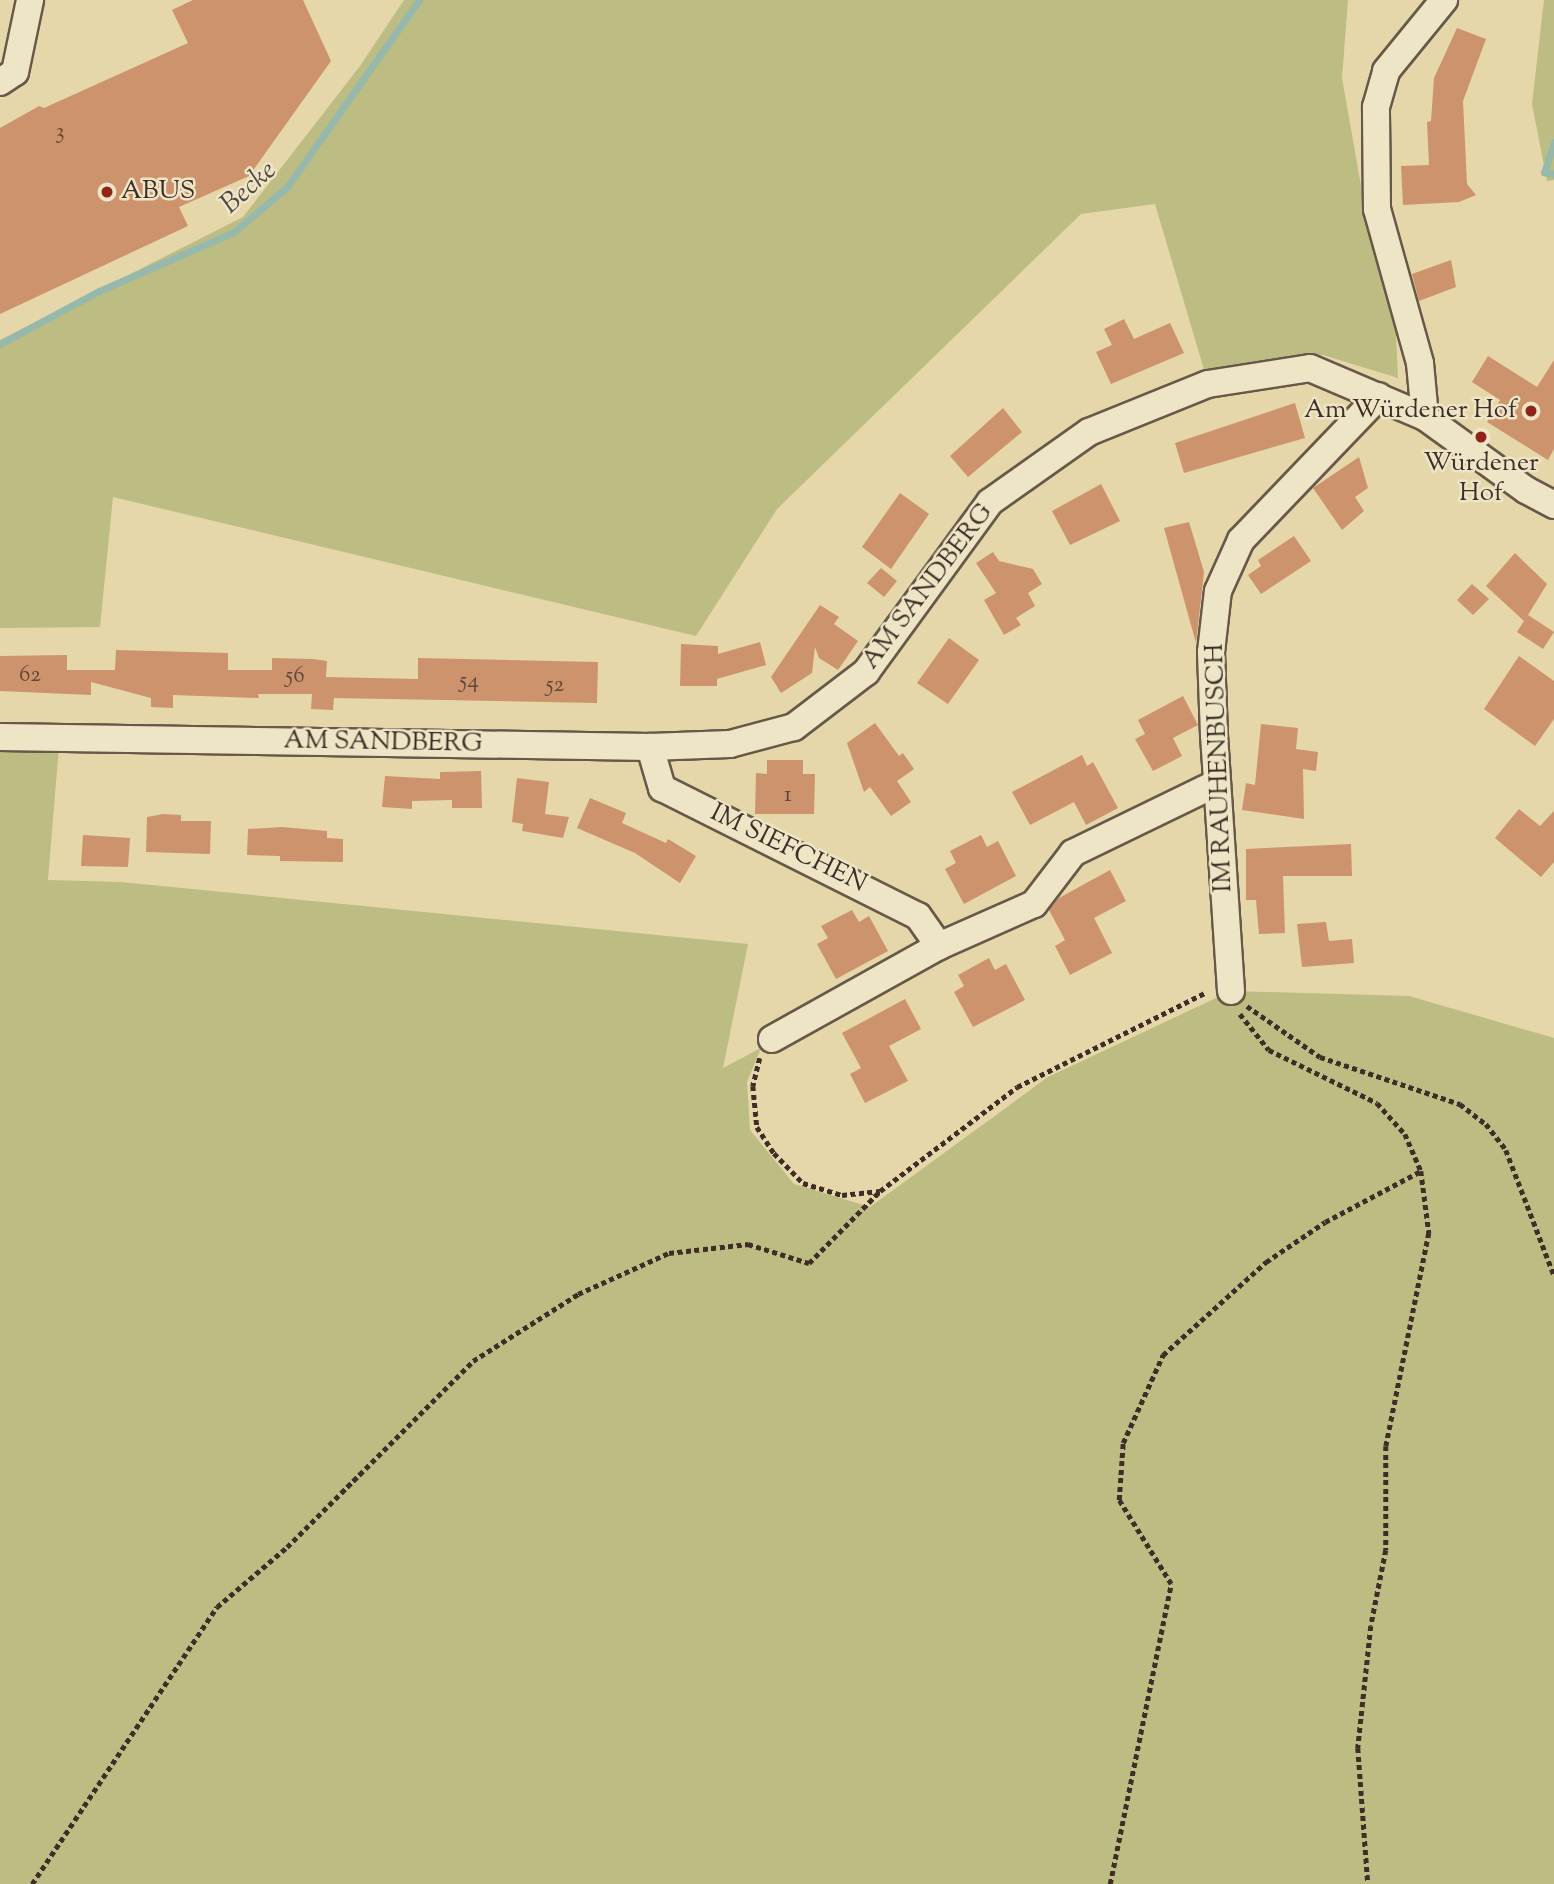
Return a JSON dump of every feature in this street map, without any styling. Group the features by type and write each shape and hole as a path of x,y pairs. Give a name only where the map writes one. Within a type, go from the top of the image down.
{"street":[{"path":"0,82 15,72 30,0"},
{"path":"1425,417 1420,363 1377,209 1376,107 1386,71 1444,0"},
{"name":"AM SANDBERG","path":"0,737 650,747 730,744 794,727 866,673 990,502 1089,432 1208,384 1310,368 1425,417 1526,491 1554,505"},
{"name":"IM RAUHENBUSCH","path":"1230,985 1215,784 1211,652 1219,591 1241,540 1379,396"},
{"name":"IM SIEFCHEN","path":"650,747 662,788 918,916 939,946"},
{"path":"772,1039 939,946 1034,904 1073,853 1215,784"}],"path":[{"path":"1230,985 1242,1019 1269,1050 1377,1103 1405,1134 1421,1171 1429,1233 1386,1446 1386,1550 1371,1626 1358,1748 1367,1884"},
{"path":"32,1884 217,1607 287,1546 473,1361 578,1294 669,1252 748,1244 809,1263 880,1191 1017,1087 1230,985"},
{"path":"1230,985 1265,1023 1320,1057 1460,1104 1486,1124 1506,1150 1554,1275"},
{"path":"772,1039 754,1071 752,1086 757,1127 774,1153 803,1183 842,1195 880,1191"},
{"path":"1110,1884 1171,1584 1119,1500 1123,1443 1163,1355 1256,1270 1325,1222 1421,1171"}],"green space":[{"path":"404,0 1348,0 1342,78 1364,203 1395,315 1398,378 1323,355 1205,373 1155,204 1081,214 777,509 696,636 113,497 100,627 0,628 0,340 243,217 360,66"},
{"path":"1544,0 1554,0 1554,180 1547,181 1532,104"},
{"path":"0,746 59,746 48,880 121,882 748,944 723,1068 761,1048 747,1082 750,1130 794,1184 870,1207 1048,1077 1231,991 1409,996 1554,1038 1554,1884 0,1884"}],"building":[{"name":"ABUS","path":"193,0 303,0 331,61 249,176 179,207 188,226 0,314 0,128 39,106 44,108 188,43 172,10"},
{"path":"1457,28 1486,39 1463,101 1467,184 1476,195 1459,202 1403,205 1401,166 1429,165 1427,122 1431,121 1434,78"},
{"path":"1451,260 1456,287 1419,301 1412,274"},
{"path":"1124,319 1134,339 1170,323 1184,353 1111,384 1096,352 1112,345 1104,329"},
{"path":"1488,356 1537,387 1554,360 1554,449 1548,460 1487,422 1500,400 1472,382"},
{"path":"1295,403 1305,438 1184,473 1175,443"},
{"path":"1003,408 1022,432 968,477 950,456"},
{"path":"1359,457 1368,488 1355,497 1364,511 1342,530 1313,488"},
{"path":"1101,484 1120,521 1070,545 1052,511"},
{"path":"900,493 929,514 891,569 862,547"},
{"path":"1189,522 1204,572 1196,643 1164,528"},
{"path":"1294,536 1311,561 1261,594 1248,575 1261,566 1258,560"},
{"path":"993,552 999,561 1033,569 1042,584 1028,593 1035,606 1016,618 1021,625 1004,635 984,600 996,593 976,563"},
{"path":"1515,553 1547,584 1528,615 1554,632 1543,649 1517,632 1524,621 1486,586"},
{"path":"881,568 897,581 884,597 867,583"},
{"path":"1472,584 1489,599 1473,615 1457,600"},
{"path":"820,605 839,617 834,624 858,641 838,670 819,658 815,647 812,673 781,693 771,677"},
{"path":"949,638 979,660 948,704 917,683"},
{"path":"760,642 766,665 717,679 717,686 680,686 681,644 718,646 718,654"},
{"path":"116,650 228,653 228,670 272,670 272,658 313,659 327,661 326,677 418,679 418,658 598,662 597,703 334,698 333,710 311,709 312,694 258,694 259,698 173,695 173,708 151,707 151,698 91,682 91,695 0,691 0,656 67,655 67,670 115,670"},
{"path":"1519,656 1554,681 1554,719 1535,746 1484,709"},
{"path":"1183,696 1198,725 1173,738 1182,756 1153,771 1135,739 1145,734 1138,720"},
{"path":"875,723 899,756 903,753 914,769 897,781 911,802 891,816 870,787 864,792 847,743"},
{"path":"1261,724 1298,728 1296,749 1318,752 1316,771 1303,769 1304,819 1242,810 1246,783 1255,785"},
{"path":"1082,755 1087,766 1093,762 1118,808 1086,825 1074,802 1030,825 1012,792"},
{"path":"767,760 803,760 803,774 815,774 814,814 755,814 756,773 767,774"},
{"path":"481,771 482,808 452,808 452,800 412,801 412,809 382,807 385,776 440,779 440,772"},
{"path":"517,778 549,782 545,814 569,817 563,838 522,831 523,824 512,822"},
{"path":"590,798 626,813 622,823 666,843 668,839 696,856 680,883 635,853 577,828"},
{"path":"1519,809 1540,826 1554,811 1554,862 1541,877 1495,838"},
{"path":"181,815 181,821 211,821 210,854 146,852 147,817"},
{"path":"282,827 327,831 327,838 343,839 343,862 280,861 280,856 247,855 248,829"},
{"path":"83,835 130,838 128,867 81,866"},
{"path":"981,835 987,847 998,841 1016,876 964,904 945,869 956,863 950,851"},
{"path":"1351,844 1352,876 1283,876 1285,933 1259,934 1256,900 1246,900 1246,849"},
{"path":"1110,870 1126,901 1094,918 1112,953 1070,975 1055,946 1065,940 1049,910 1059,898"},
{"path":"852,910 859,922 869,916 888,951 836,979 817,944 828,938 821,926"},
{"path":"1326,922 1329,941 1352,939 1354,963 1302,967 1297,924"},
{"path":"989,958 995,970 1006,964 1025,1000 973,1027 954,992 964,986 958,975"},
{"path":"905,999 921,1029 889,1046 908,1081 865,1103 850,1074 861,1068 842,1033"}],"waterway":[{"name":"Becke","path":"0,344 99,291 234,232 287,187 419,0"},
{"path":"1554,142 1544,172 1554,174"}],"place":[{"name":"ABUS","path":"107,192"},
{"name":"Am Würdener Hof","path":"1531,411"},
{"name":"Würdener Hof","path":"1481,437"}]}
